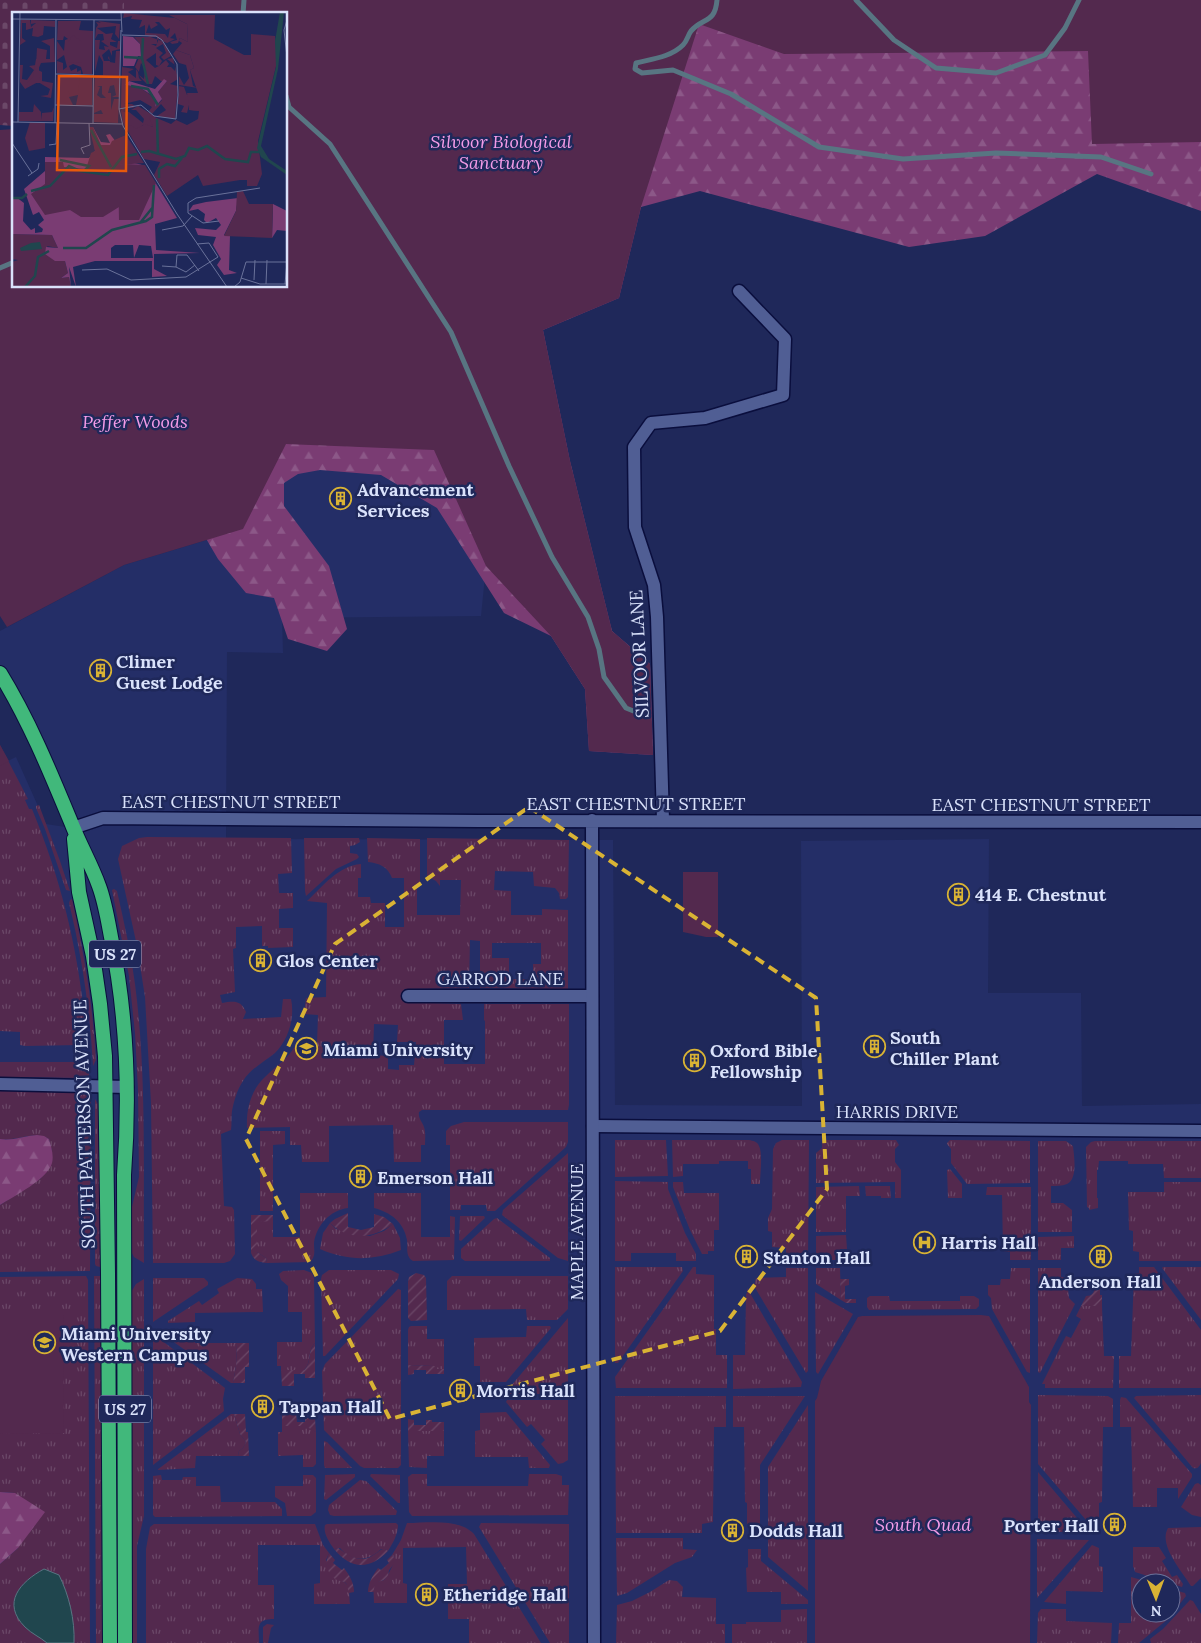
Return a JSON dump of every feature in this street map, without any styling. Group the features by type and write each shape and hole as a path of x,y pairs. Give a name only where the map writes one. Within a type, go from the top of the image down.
{"highway":[{"name":"US 27","path":"0,673 42,752 73,828"},
{"name":"SOUTH PATTERSON AVENUE","path":"73,828 79,892 93,956 100,1004 106,1086 110,1643"},
{"name":"SOUTH PATTERSON AVENUE","path":"73,828 100,886 111,935 121,1002 127,1087 127,1143 124,1175 125,1643"}],"street":[{"name":"SILVOOR LANE","path":"663,820 657,617 654,585 635,526 634,447 651,423 705,418 783,395 785,339 738,291"},
{"name":"EAST CHESTNUT STREET","path":"73,828 103,818 1201,822"},
{"name":"MAPLE AVENUE","path":"592,820 594,1643"},
{"name":"GARROD LANE","path":"408,996 592,996"},
{"path":"0,1084 127,1087"},
{"name":"HARRIS DRIVE","path":"593,1126 1201,1131"}],"highlighted area":[{"path":"529,807 816,998 827,1189 720,1331 390,1419 246,1139 335,944"}],"shaded area":[{"name":"Miami University","path":"286,444 435,450 486,566 481,616 282,618 283,653 227,652 226,839 613,840 615,1105 802,1106 801,841 989,839 988,993 1081,993 1082,1106 1201,1104 1201,1643 0,1643 0,746 8,761 16,757 46,824 72,828 0,673 0,631 124,565 243,529"},
{"path":"44,1569 59,1575 63,1583 72,1617 74,1643 47,1643 25,1627 14,1610 16,1594 21,1587 35,1574"}],"green space":[{"path":"0,0 124,0 124,12 12,12 12,126 0,125"},
{"name":"Silvoor Biological Sanctuary","path":"16,0 1201,0 1201,211 1097,174 985,236 909,247 700,191 641,207 619,298 543,330 570,461 612,631 650,664 653,755 589,751 585,689 551,636 504,613 437,508 381,475 320,470 298,474 284,483 284,506 329,566 347,629 327,651 288,639 274,598 246,593 218,559 184,501 287,383 288,12 16,12"},
{"path":"124,0 1201,0 1201,142 1092,144 1088,51 784,54 699,24 641,207 619,298 543,330 570,461 612,631 650,664 653,755 589,751 585,689 551,636 486,566 434,450 286,444 243,529 124,565 7,627 0,616 0,130 12,129 12,288 288,288 288,12 124,12"},
{"path":"0,745 28,799 25,800 29,809 32,809 62,895 75,952 84,1011 87,1042 80,1045 25,1046 20,1045 20,1032 0,1031"},
{"path":"0,745 9,761 0,766"},
{"path":"39,805 70,891 66,890 36,808"},
{"path":"139,838 291,838 292,873 278,874 279,893 293,893 293,908 279,909 279,928 293,928 293,947 268,948 268,946 262,946 262,926 236,927 236,948 233,949 235,992 220,995 222,1003 234,1002 242,1005 246,1012 243,1019 281,1017 283,999 291,999 292,1006 290,1028 284,1041 275,1053 249,1073 241,1084 233,1107 231,1130 221,1134 224,1206 232,1207 234,1210 235,1254 230,1261 224,1263 153,1263 151,1103 145,997 137,946 118,859 122,846"},
{"path":"304,838 359,838 360,842 350,846 350,853 357,854 359,857 336,869 306,896"},
{"path":"367,838 420,839 420,886 417,887 417,915 460,915 461,880 440,880 440,886 436,881 427,876 427,838 569,840 568,897 566,899 560,899 559,893 555,888 534,886 533,872 495,871 494,890 511,891 511,915 542,915 542,909 568,910 568,989 480,988 480,941 470,940 469,988 404,989 405,1002 461,1004 463,1020 444,1020 444,1064 485,1064 484,1004 569,1004 568,1110 422,1110 419,1112 419,1116 424,1127 425,1145 421,1145 421,1162 394,1162 393,1125 329,1126 329,1162 302,1162 301,1145 290,1145 290,1127 247,1128 250,1100 260,1082 285,1059 295,1046 317,1045 318,1015 304,1014 306,998 326,997 327,903 307,901 338,873 361,864 361,878 358,878 358,897 370,897 371,903 385,903 385,927 404,927 404,878 392,878 383,866 368,862","holes":["492,943 541,943 541,964 533,964 533,979 509,979 509,958 492,958","374,1024 398,1025 397,1042 416,1042 414,1065 399,1065 399,1070 388,1069 388,1056 373,1055"]},
{"path":"683,872 718,872 718,937 706,937 683,932"},
{"path":"112,890 117,891 129,949 139,1019 144,1123 144,1263 134,1257 131,1251 131,1211 139,1177 138,1090 129,976"},
{"path":"72,899 90,999 96,1060 93,1066 85,984 69,903"},
{"path":"0,1062 89,1062 89,1078 0,1077"},
{"path":"0,1091 87,1093 91,1095 90,1271 0,1272 0,1205 41,1178 52,1152 49,1139 43,1137 31,1136 0,1139"},
{"path":"95,1099 99,1109 100,1267 95,1264"},
{"path":"464,1122 568,1122 568,1142 566,1147 495,1211 487,1211 486,1205 461,1205 461,1210 450,1210 450,1145 446,1145 446,1131 451,1126"},
{"path":"260,1131 285,1131 285,1144 273,1145 273,1211 260,1211"},
{"path":"37,1135 49,1139 53,1157 49,1169 30,1187 0,1205 0,1139 14,1139"},
{"path":"615,1140 666,1140 668,1176 615,1177"},
{"path":"672,1140 749,1140 757,1143 761,1154 760,1184 751,1184 751,1169 748,1169 748,1161 719,1161 719,1164 683,1164 683,1176 673,1177"},
{"path":"782,1140 809,1140 808,1260 786,1260 786,1248 772,1247 772,1232 768,1231 768,1218 772,1209 773,1149 776,1143"},
{"path":"822,1140 896,1140 899,1145 895,1149 895,1162 901,1170 901,1198 895,1198 895,1182 816,1183 816,1153 822,1148"},
{"path":"950,1140 1030,1141 1030,1183 967,1184 951,1163 951,1149 947,1144"},
{"path":"1038,1141 1066,1141 1073,1146 1075,1167 1073,1177 1067,1184 1051,1186 1051,1203 1063,1203 1072,1210 1072,1232 1038,1232"},
{"path":"1095,1141 1201,1141 1201,1178 1164,1178 1163,1164 1128,1164 1128,1161 1099,1161 1097,1170 1098,1208 1089,1210 1087,1207 1086,1147"},
{"path":"568,1153 568,1261 558,1258 502,1215 503,1210"},
{"path":"950,1169 962,1184 962,1198 948,1198 947,1170"},
{"path":"615,1181 668,1182 668,1189 685,1233 696,1254 696,1261 676,1261 676,1253 631,1253 631,1261 615,1261"},
{"path":"673,1182 683,1182 684,1193 719,1193 719,1230 714,1230 714,1251 702,1254 690,1230 673,1187"},
{"path":"1164,1182 1201,1182 1201,1261 1139,1261 1139,1252 1133,1251 1133,1231 1129,1230 1128,1192 1164,1192"},
{"path":"859,1186 860,1196 846,1196 846,1232 816,1232 816,1187"},
{"path":"865,1186 890,1186 891,1198 866,1196"},
{"path":"987,1187 1031,1187 1031,1260 1010,1260 1010,1252 1003,1251 1002,1195 986,1195"},
{"path":"300,1193 348,1193 348,1208 341,1209 330,1215 321,1225 315,1237 314,1255 310,1262 267,1263 266,1258 257,1252 257,1221 273,1221 273,1237 300,1237"},
{"path":"374,1193 421,1193 421,1237 450,1237 450,1216 455,1217 454,1260 413,1261 410,1259 403,1228 391,1215 374,1208"},
{"path":"348,1213 348,1227 361,1230 374,1227 374,1214 384,1217 393,1224 377,1233 361,1236 345,1233 330,1223"},
{"path":"251,1215 273,1215 273,1221 257,1222 257,1252 266,1258 267,1263 257,1261 251,1253"},
{"path":"460,1216 484,1216 485,1218 461,1241 459,1240"},
{"path":"497,1218 550,1258 550,1261 465,1261 461,1258 461,1249"},
{"path":"330,1223 336,1229 370,1236 384,1231 393,1224 400,1238 401,1250 371,1258 340,1256 330,1253 320,1249 323,1233"},
{"path":"846,1235 847,1249 840,1249 840,1260 816,1260 816,1236"},
{"path":"1074,1236 1074,1248 1061,1248 1061,1260 1038,1260 1038,1237"},
{"path":"615,1267 682,1267 683,1271 618,1363 615,1363"},
{"path":"693,1267 696,1267 696,1274 714,1275 716,1355 727,1355 727,1388 616,1388 615,1377"},
{"path":"1139,1267 1154,1267 1201,1330 1201,1388 1119,1388 1119,1356 1131,1356 1134,1274 1139,1273"},
{"path":"1201,1267 1201,1320 1162,1268"},
{"path":"786,1268 808,1268 808,1371 806,1373 754,1286 756,1278 786,1277"},
{"path":"816,1268 840,1268 841,1300 816,1284"},
{"path":"1011,1268 1030,1268 1030,1373 1027,1372 992,1309 991,1298 988,1295 988,1285 1000,1285 1001,1279 1010,1279"},
{"path":"1038,1268 1061,1268 1061,1277 1067,1278 1069,1298 1075,1304 1040,1373 1038,1372"},
{"path":"304,1270 312,1273 314,1278 315,1343 304,1370 281,1370 281,1366 277,1366 277,1342 302,1342 302,1312 288,1312 288,1286 281,1280 279,1274 283,1271"},
{"path":"329,1270 391,1270 399,1274 398,1279 323,1356 321,1279 322,1275"},
{"path":"416,1273 424,1275 426,1278 427,1320 411,1321 408,1318 408,1282 409,1277"},
{"path":"86,1276 88,1280 90,1643 0,1643 0,1564 18,1548 15,1493 0,1492 0,1277"},
{"path":"94,1276 101,1276 102,1643 96,1643"},
{"path":"452,1276 568,1276 568,1309 557,1320 527,1320 526,1309 447,1310 447,1281"},
{"path":"153,1278 204,1278 208,1285 153,1322"},
{"path":"237,1278 252,1279 256,1284 256,1289 262,1289 263,1312 195,1313 195,1322 168,1323 168,1321 199,1301 202,1305 219,1293 217,1289"},
{"path":"144,1279 144,1516 137,1546 137,1643 132,1643 130,1294 136,1284"},
{"path":"840,1279 849,1279 849,1285 845,1286 845,1299 856,1299 856,1303 846,1303 841,1300"},
{"path":"1095,1287 1100,1287 1102,1306 1081,1306 1086,1296 1092,1294"},
{"path":"747,1288 802,1382 801,1387 733,1389 733,1355 745,1355"},
{"path":"398,1289 401,1290 401,1465 398,1468 364,1468 324,1430 322,1371 325,1364"},
{"path":"815,1292 853,1314 818,1374 816,1372"},
{"path":"870,1296 889,1296 890,1301 960,1301 960,1296 974,1296 979,1299 979,1306 976,1309 869,1310 867,1298"},
{"path":"1081,1306 1102,1306 1104,1356 1114,1356 1113,1388 1045,1388 1045,1384 1042,1384 1066,1336 1071,1338 1081,1319 1076,1316"},
{"path":"0,1315 63,1315 64,1433 0,1434"},
{"name":"South Quad","path":"989,1316 1029,1387 1029,1402 1031,1405 1030,1643 815,1643 815,1401 821,1381 858,1317"},
{"path":"568,1318 568,1389 564,1394 507,1394 506,1392"},
{"path":"411,1326 427,1326 427,1339 444,1339 444,1369 435,1369 434,1366 408,1365 408,1330"},
{"path":"527,1326 550,1326 551,1328 506,1382 480,1382 480,1366 474,1366 474,1338 526,1337"},
{"path":"157,1329 195,1330 195,1343 237,1343 233,1383 231,1383"},
{"path":"153,1334 225,1388 223,1399 224,1411 153,1465"},
{"path":"237,1343 249,1343 249,1367 245,1367 245,1383 233,1383"},
{"path":"315,1343 315,1378 305,1378 305,1374 294,1374 294,1386 282,1386 281,1370 304,1370"},
{"path":"408,1365 435,1366 435,1369 444,1369 444,1374 426,1374 426,1370 414,1370 414,1374 408,1375"},
{"path":"1038,1395 1108,1396 1113,1399 1113,1427 1103,1427 1102,1502 1099,1503 1099,1525 1092,1527 1038,1464"},
{"path":"1201,1395 1201,1463 1198,1467 1193,1468 1134,1398 1136,1396"},
{"path":"615,1396 726,1396 726,1427 714,1427 713,1522 702,1524 702,1533 616,1533"},
{"path":"733,1396 805,1396 760,1465 760,1524 747,1524 744,1427 733,1427"},
{"path":"1121,1397 1126,1398 1192,1474 1178,1499 1178,1488 1157,1488 1157,1507 1133,1507 1131,1427 1120,1427"},
{"path":"507,1400 568,1400 568,1460 558,1464 541,1444 545,1440 531,1424 527,1427 506,1402"},
{"path":"808,1405 808,1591 768,1557 768,1467"},
{"path":"506,1412 550,1465 549,1468 529,1468 528,1457 475,1457 475,1431 480,1430 480,1413"},
{"path":"282,1413 296,1413 297,1422 305,1422 305,1418 315,1418 316,1432 305,1426 282,1426"},
{"path":"231,1414 234,1414 240,1434 246,1442 239,1451 238,1456 196,1456 195,1468 157,1470"},
{"path":"234,1414 245,1414 249,1456 238,1456 239,1451 246,1442 240,1434"},
{"path":"408,1419 414,1420 414,1425 426,1425 426,1420 444,1422 444,1431 408,1431"},
{"path":"305,1425 316,1432 316,1464 313,1467 303,1467 303,1455 278,1456 278,1432 282,1432 282,1426"},
{"path":"408,1431 444,1431 444,1456 427,1456 427,1468 409,1467"},
{"path":"324,1441 327,1442 352,1468 325,1468"},
{"path":"1038,1472 1089,1532 1038,1532"},
{"path":"355,1474 355,1477 326,1500 324,1499 325,1475"},
{"path":"371,1474 400,1475 400,1503 370,1476"},
{"path":"412,1474 427,1474 427,1486 528,1486 529,1474 556,1474 562,1476 562,1485 569,1485 568,1515 412,1516 409,1512 408,1477"},
{"path":"161,1475 162,1480 182,1480 183,1477 196,1477 196,1486 220,1486 221,1502 275,1502 282,1509 282,1516 155,1517 153,1515 153,1476"},
{"path":"303,1475 313,1475 316,1478 316,1512 311,1516 287,1516 285,1503 275,1497 275,1486 303,1486"},
{"path":"360,1480 366,1481 397,1511 396,1515 330,1515 329,1505"},
{"path":"1195,1484 1201,1485 1201,1517 1192,1515 1181,1507"},
{"path":"0,1492 15,1493 45,1512 18,1548 0,1564"},
{"path":"396,1523 398,1525 397,1532 388,1551 381,1549 371,1556 360,1559 350,1556 340,1548 334,1549 325,1531 325,1525 327,1524"},
{"path":"407,1523 452,1523 468,1529 474,1534 541,1643 469,1643 469,1619 448,1619 448,1584 467,1584 466,1547 403,1548 403,1583 407,1584 407,1603 374,1603 375,1584 384,1580 389,1573 395,1560 392,1555 401,1540"},
{"path":"481,1523 569,1524 569,1643 550,1643 479,1527"},
{"path":"154,1524 315,1524 323,1545 329,1553 326,1560 338,1580 347,1585 350,1604 314,1604 314,1584 320,1583 320,1545 258,1545 258,1585 274,1585 274,1619 268,1619 259,1625 259,1643 146,1643 146,1549 150,1527"},
{"path":"1201,1527 1201,1578 1191,1586 1172,1558 1166,1542 1166,1535 1168,1528"},
{"path":"616,1538 683,1538 683,1549 697,1550 692,1557 675,1563 627,1593 617,1596"},
{"path":"1037,1539 1089,1540 1037,1598"},
{"path":"1092,1545 1099,1548 1099,1566 1103,1567 1103,1592 1066,1591 1066,1604 1044,1602"},
{"path":"1133,1547 1159,1547 1166,1558 1162,1561 1170,1573 1138,1573 1135,1572 1133,1567"},
{"path":"338,1548 360,1559 370,1557 382,1549 388,1551 374,1562 361,1565 347,1561 340,1556 334,1549"},
{"path":"748,1549 761,1549 761,1561 808,1600 808,1604 781,1604 781,1592 747,1592 746,1568 748,1567"},
{"path":"329,1553 335,1560 333,1563 342,1570 344,1568 348,1574 354,1592 349,1593 346,1583 335,1579 328,1570 327,1560"},
{"path":"392,1555 396,1562 389,1570 388,1576 375,1584 374,1592 368,1592 374,1573 378,1568 381,1570 389,1563 387,1560"},
{"path":"669,1580 677,1581 683,1587 682,1597 716,1598 716,1624 725,1624 725,1643 616,1643 617,1605 632,1601"},
{"path":"1181,1592 1185,1593 1186,1596 1181,1602"},
{"path":"1190,1600 1193,1601 1201,1614 1201,1643 1151,1643 1150,1639 1169,1623 1181,1623 1181,1610"},
{"path":"807,1609 807,1643 732,1643 732,1624 781,1622 781,1610"},
{"path":"1041,1609 1066,1609 1066,1621 1112,1623 1111,1643 1037,1643 1038,1613"},
{"path":"1119,1623 1163,1623 1139,1643 1118,1643"},
{"path":"267,1624 274,1625 271,1628 268,1643 263,1643 263,1627"}],"waterway":[{"path":"243,12 244,0"},
{"path":"717,0 716,8 711,17 695,27 678,49 661,57 636,63 635,69 642,73 673,70 731,94 819,147 903,159 996,153 1101,157 1151,174"},
{"path":"856,0 894,40 936,68 996,73 1045,55 1065,28 1079,0"},
{"path":"288,103 289,107 330,144 451,332 509,466 552,557 588,617 599,649 604,677 626,708 636,712"},
{"path":"0,268 12,263"}],"place":[{"name":"Advancement Services","path":"341,499"},
{"name":"Climer Guest Lodge","path":"100,671"},
{"name":"414 E. Chestnut","path":"959,894"},
{"name":"Glos Center","path":"260,960"},
{"name":"South Chiller Plant","path":"874,1047"},
{"name":"Miami University","path":"307,1049"},
{"name":"Oxford Bible Fellowship","path":"694,1060"},
{"name":"Emerson Hall","path":"361,1177"},
{"name":"Harris Hall","path":"925,1242"},
{"name":"Anderson Hall","path":"1100,1256"},
{"name":"Stanton Hall","path":"747,1257"},
{"name":"Miami University Western Campus","path":"45,1343"},
{"name":"Morris Hall","path":"460,1390"},
{"name":"Tappan Hall","path":"263,1406"},
{"name":"Porter Hall","path":"1115,1525"},
{"name":"Dodds Hall","path":"733,1530"},
{"name":"Etheridge Hall","path":"427,1594"}],"park label":[{"name":"Peffer Woods","path":"135,421"}]}
